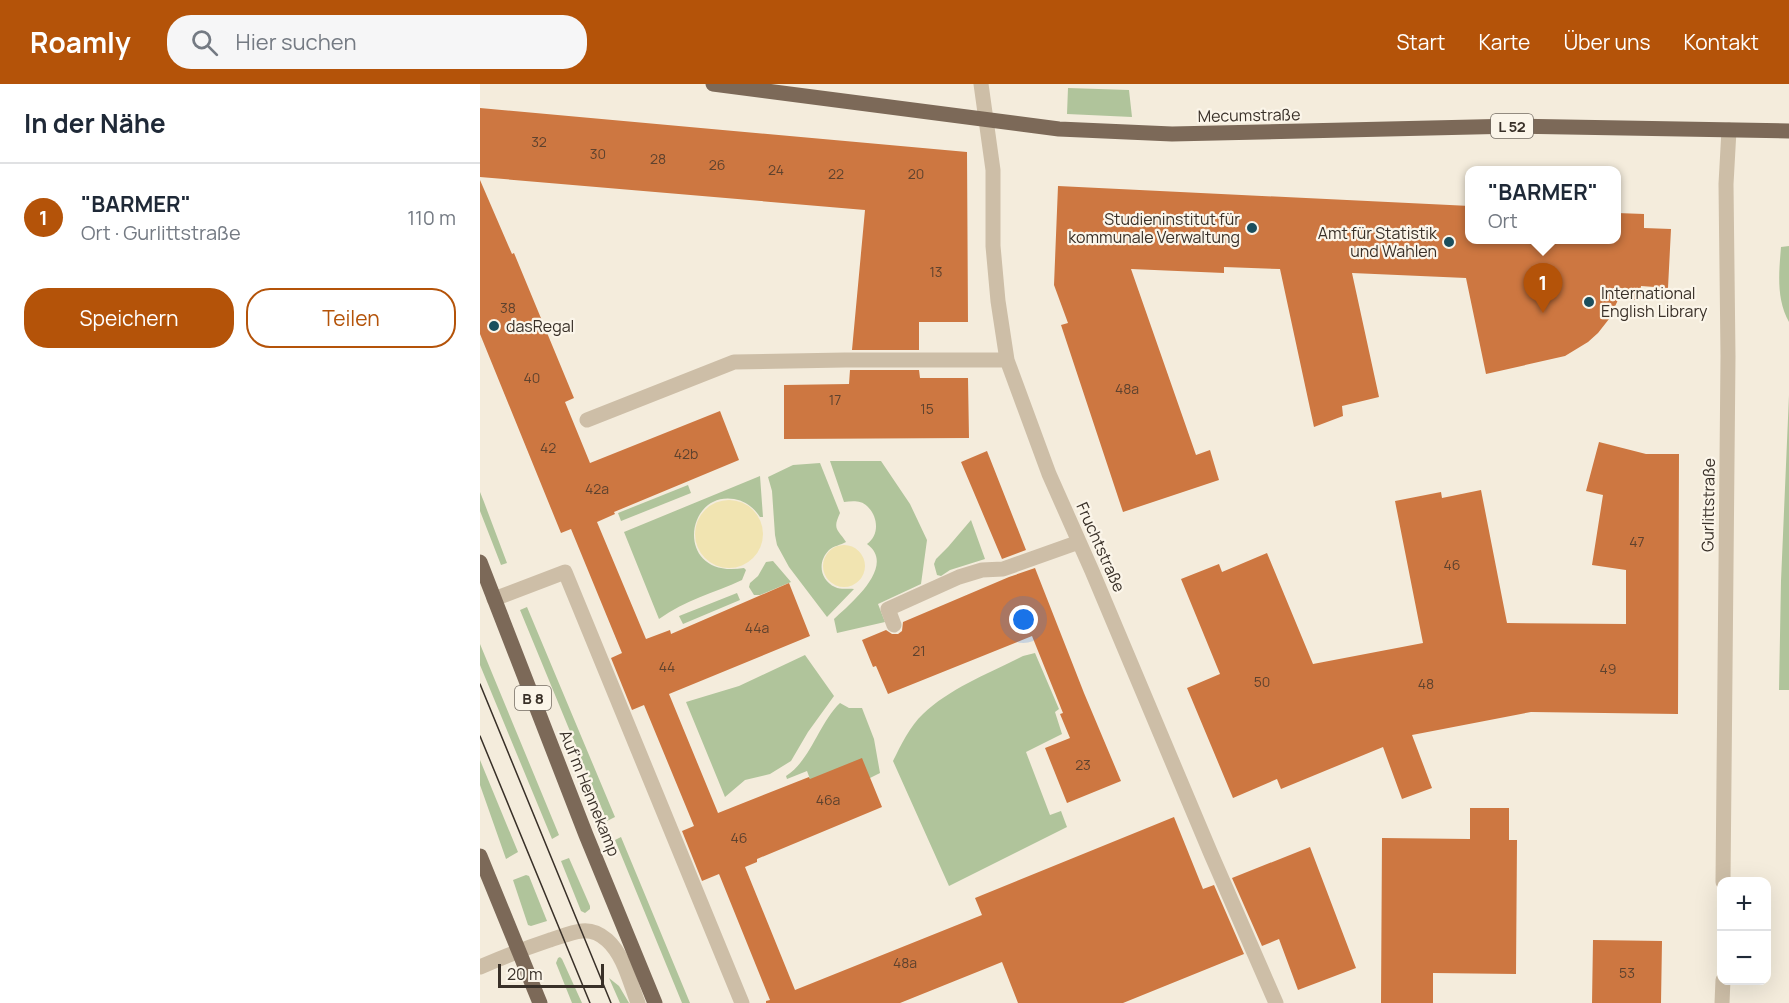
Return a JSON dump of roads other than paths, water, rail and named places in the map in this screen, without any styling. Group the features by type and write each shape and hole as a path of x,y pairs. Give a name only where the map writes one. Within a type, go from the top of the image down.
{"main road":[{"name":"Mecumstraße","path":"713,84 1059,129 1172,134 1516,126 1789,131"},
{"name":"Auf'm Hennekamp","path":"480,562 586,835 656,1003"},
{"path":"480,856 540,1003"}],"street":[{"name":"Fruchtstraße","path":"981,84 993,170 993,246 1007,360 1049,474 1276,1003"},
{"name":"Gurlittstraße","path":"1723,877 1728,356 1726,184 1729,130"},
{"path":"587,420 734,362 1007,360"},
{"path":"894,625 888,609 916,596 959,577 982,570 1003,569 1079,542"},
{"path":"494,599 565,572 742,1003"},
{"path":"480,967 518,951 581,931 590,931 600,934 609,941 618,954 638,1003"},
{"path":"1722,1003 1723,985"}],"tram line":[{"path":"480,684 611,1003"},
{"path":"480,736 590,1003"}],"place":[{"name":"Studieninstitut für kommunale Verwaltung","path":"1252,228"},
{"name":"Amt für Statistik und Wahlen","path":"1449,242"},
{"name":"International English Library","path":"1589,302"},
{"name":"\"BARMER\"","path":"1543,313"},
{"name":"dasRegal","path":"494,326"}]}
